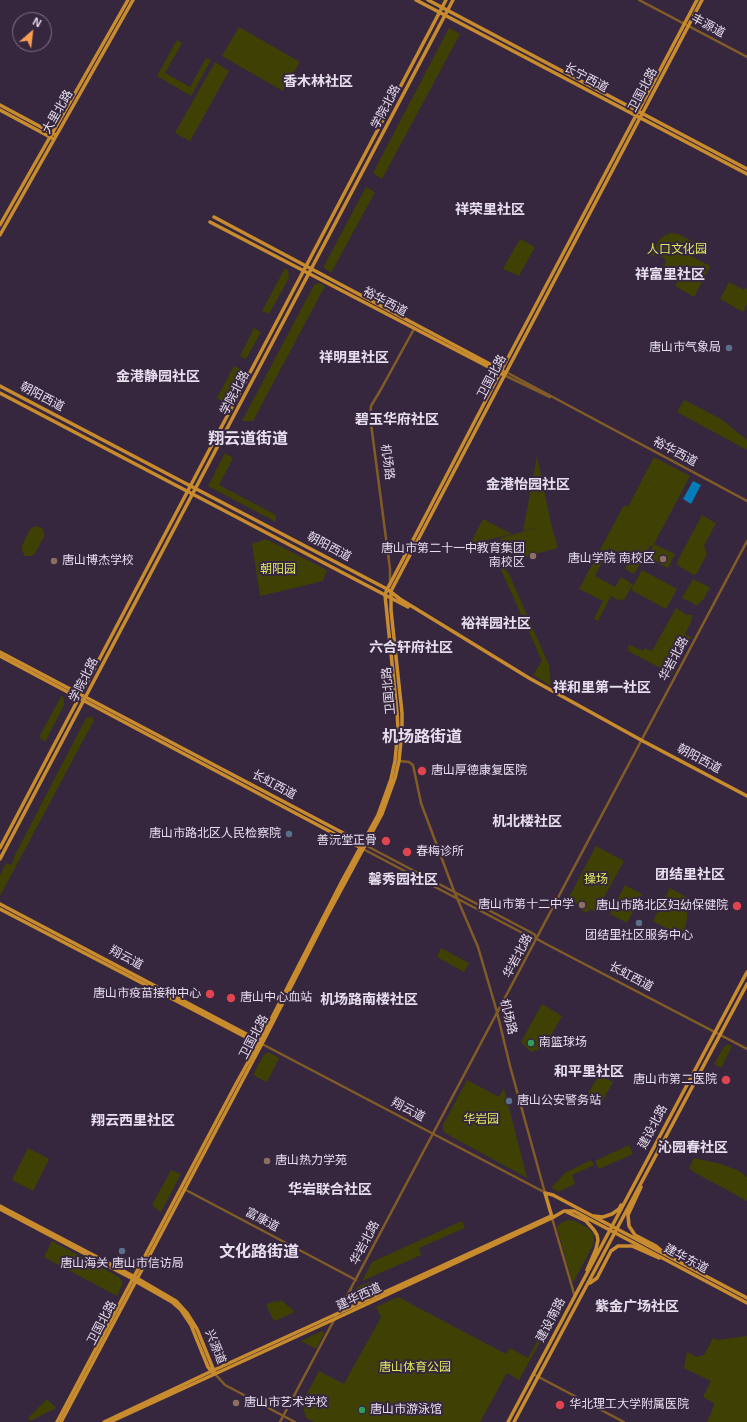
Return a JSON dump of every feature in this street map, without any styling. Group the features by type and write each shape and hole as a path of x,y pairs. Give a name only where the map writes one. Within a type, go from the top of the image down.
{"main road":[{"name":"大里北路","path":"0,235 128,0"},
{"name":"大里北路","path":"0,225 133,0"},
{"name":"长宁西道","path":"416,0 635,115 641,116 747,168"},
{"name":"长宁西道","path":"428,0 637,111 641,116 747,174"},
{"name":"学院北路","path":"0,848 446,0"},
{"name":"学院北路","path":"0,860 138,599 198,490 309,273 453,0"},
{"name":"卫国北路","path":"397,761 398,729 385,595 387,589 637,111 697,0"},
{"name":"卫国北路","path":"61,1422 364,844 382,805 397,761 402,730 402,713 390,597 391,592 702,0"},
{"path":"0,105 53,136"},
{"path":"0,110 53,136"},
{"path":"371,144 376,146"},
{"name":"裕华西道","path":"214,217 312,268 392,314 414,329 501,371"},
{"name":"裕华西道","path":"210,222 392,314 505,374"},
{"path":"252,368 258,371"},
{"name":"朝阳西道","path":"0,386 387,589 400,599 515,669 637,739 747,796"},
{"name":"朝阳西道","path":"0,392 390,597 534,682 620,729"},
{"path":"133,596 138,599"},
{"name":"长虹西道","path":"0,652 361,848"},
{"name":"长虹西道","path":"0,656 80,696"},
{"name":"长虹西道","path":"85,699 364,844"},
{"path":"27,796 32,798"},
{"name":"翔云道","path":"0,904 260,1043"},
{"name":"翔云道","path":"0,909 260,1043"},
{"name":"建设北路","path":"611,1229 747,972"},
{"name":"建设北路","path":"616,1232 747,984"},
{"path":"645,1175 628,1215 629,1226 635,1235 656,1246 668,1258"},
{"path":"591,1216 603,1217 615,1213 639,1176"},
{"path":"545,1192 591,1216 616,1232"},
{"name":"机场路","path":"545,1192 552,1217"},
{"path":"547,1199 553,1195"},
{"name":"兴源道","path":"0,1206 176,1301 187,1313 197,1329 213,1372"},
{"name":"兴源道","path":"0,1209 135,1279"},
{"path":"549,1209 551,1213 556,1215"},
{"path":"564,1211 574,1211 611,1229"},
{"path":"564,1211 586,1221 597,1234 598,1240 596,1250 584,1279"},
{"name":"建华西道","path":"110,1422 213,1372 334,1320 564,1211"},
{"name":"建华西道","path":"104,1422 359,1303 552,1217"},
{"name":"建设南路","path":"508,1422 611,1229"},
{"name":"建华东道","path":"616,1232 747,1298"},
{"name":"建设南路","path":"514,1422 616,1232"},
{"path":"589,1283 597,1278 611,1251 618,1246 632,1246 655,1257 668,1258"},
{"name":"建华东道","path":"668,1258 747,1303"},
{"name":"卫国北路","path":"57,1422 135,1279"}],"street":[{"name":"丰源道","path":"639,0 747,57"},
{"name":"机场路","path":"390,584 390,569 370,416 371,406 414,329"},
{"name":"裕华西道","path":"505,374 747,502"},
{"name":"华岩北路","path":"280,1422 747,541"},
{"name":"机场路","path":"397,761 409,762 413,765 421,803 454,892 478,948 497,1012 510,1066 545,1192"},
{"name":"长虹西道","path":"364,844 534,934 537,939"},
{"name":"长虹西道","path":"361,848 747,1049"},
{"name":"翔云道","path":"260,1043 545,1192"},
{"name":"富康道","path":"183,1188 356,1280"},
{"name":"机场路","path":"552,1217 575,1297"},
{"path":"340,1309 359,1303 351,1295 351,1289"},
{"path":"213,1372 225,1385 295,1422"},
{"path":"533,1374 624,1422"}],"green space":[{"path":"239,27 300,62 283,91 222,56"},
{"path":"449,28 460,34 382,179 373,173"},
{"path":"177,40 182,43 165,73 190,87 206,58 211,60 191,96 157,76"},
{"path":"215,62 229,71 190,141 175,133"},
{"path":"366,187 375,192 331,273 324,268 324,266"},
{"name":"人口文化园","path":"670,233 678,234 696,243 697,244 691,256 710,266 694,297 675,286 678,280 668,275 664,283 658,279 666,262 665,259 656,254 654,256 651,254 659,240"},
{"path":"520,239 535,247 519,276 503,269"},
{"path":"285,268 288,270 289,278 269,314 262,311"},
{"path":"729,282 744,290 746,288 747,289 747,304 743,312 720,299"},
{"path":"319,283 325,286 253,421 242,421 314,285"},
{"path":"254,328 261,332 246,359 240,356"},
{"path":"234,366 241,369 224,402 217,398"},
{"path":"684,400 721,419 747,440 747,450 677,412"},
{"path":"225,453 233,458 219,485 276,515 276,522 208,486"},
{"path":"537,456 551,524 558,548 506,562 500,538 540,527 523,531"},
{"path":"654,457 690,476 654,544 675,554 668,568 647,557 653,546 651,545 634,574 625,569 630,558 609,548 595,576 615,587 621,577 630,582 624,593 630,583 633,584 624,600 621,599 619,601 611,596 598,621 594,619 603,601 579,589 624,505 628,507"},
{"path":"702,515 716,523 704,546 707,554 697,573 694,575 677,565 678,560"},
{"path":"483,519 512,534 470,544"},
{"path":"36,526 42,528 44,537 34,555 25,556 22,551 22,546 30,529"},
{"name":"朝阳园","path":"266,539 327,570 323,581 260,596 252,544"},
{"path":"502,566 509,574 549,665 551,686 533,675 542,661 501,570"},
{"path":"642,570 677,589 666,609 631,590"},
{"path":"693,579 709,587 704,599 696,606 682,598"},
{"path":"676,608 687,615 693,615 685,634 691,637 672,674 628,651 629,644 642,651 645,648 652,651"},
{"path":"62,695 64,705 45,742 39,737"},
{"path":"93,717 93,722 0,896 0,875 6,863 11,865 86,718"},
{"name":"操场","path":"596,846 624,861 596,912 590,909 587,913 577,908 578,905 568,899"},
{"name":"操场","path":"625,885 642,894 627,923 610,914"},
{"path":"670,888 686,897 689,901 683,937 653,921"},
{"path":"441,948 469,963 464,972 437,957"},
{"path":"542,1004 562,1016 544,1048 531,1052 521,1042"},
{"path":"728,1044 732,1046 721,1068 714,1064 724,1047"},
{"path":"266,1053 270,1053 279,1058 267,1082 253,1075"},
{"path":"599,1075 613,1082 599,1107 586,1097"},
{"name":"华岩园","path":"467,1080 499,1097 504,1088 527,1178 445,1133 443,1130 443,1125"},
{"path":"629,1145 633,1154 599,1169 595,1161"},
{"path":"28,1148 49,1159 33,1191 12,1180"},
{"path":"694,1158 721,1164 739,1171 747,1177 747,1201 692,1171 689,1168"},
{"path":"591,1160 594,1165 572,1175 575,1184 558,1192 552,1188 565,1173"},
{"path":"171,1170 181,1174 161,1212 152,1205"},
{"path":"568,1220 575,1221 588,1228 593,1234 594,1239 594,1243 574,1281 572,1281 557,1227 561,1223"},
{"path":"462,1221 465,1228 419,1248 421,1255 362,1281 372,1262"},
{"path":"52,1241 119,1277 123,1283 117,1296 44,1257"},
{"path":"372,1281 376,1290 359,1297 354,1295 357,1287"},
{"name":"唐山体育公园","path":"398,1297 506,1354 510,1348 528,1358 556,1306 559,1308 519,1380 507,1373 480,1422 314,1422 306,1418 302,1403 319,1371 344,1384 381,1317 376,1307"},
{"path":"281,1300 295,1312 274,1321 266,1305 275,1301 279,1302"},
{"path":"322,1331 324,1334 316,1349 301,1341"},
{"path":"747,1336 747,1422 707,1422 714,1403 703,1397 711,1381 684,1368 687,1352 697,1357 704,1355 713,1338 717,1340"},
{"path":"47,1399 56,1408 30,1421 28,1418"}],"water":[{"path":"693,481 701,485 691,504 683,499"}],"place":[{"name":"唐山市气象局","path":"729,348"},
{"name":"唐山市第二十一中教育集团 南校区","path":"533,556"},
{"name":"唐山学院 南校区","path":"663,559"},
{"name":"唐山博杰学校","path":"54,561"},
{"name":"唐山厚德康复医院","path":"422,771"},
{"name":"唐山市路北区人民检察院","path":"289,834"},
{"name":"善沅堂正骨","path":"386,841"},
{"name":"春梅诊所","path":"407,852"},
{"name":"唐山市第十二中学","path":"582,905"},
{"name":"唐山市路北区妇幼保健院","path":"737,906"},
{"name":"团结里社区服务中心","path":"639,923"},
{"name":"唐山市疫苗接种中心","path":"210,994"},
{"name":"唐山中心血站","path":"231,998"},
{"name":"南篮球场","path":"531,1043"},
{"name":"唐山市第二医院","path":"726,1080"},
{"name":"唐山公安警务站","path":"509,1101"},
{"name":"唐山热力学苑","path":"267,1161"},
{"name":"唐山海关 唐山市信访局","path":"122,1251"},
{"name":"唐山市艺术学校","path":"236,1403"},
{"name":"华北理工大学附属医院","path":"560,1405"},
{"name":"唐山市游泳馆","path":"362,1410"}],"district":[{"name":"香木林社区","path":"318,82"},
{"name":"祥荣里社区","path":"490,210"},
{"name":"祥富里社区","path":"670,275"},
{"name":"祥明里社区","path":"354,358"},
{"name":"金港静园社区","path":"158,377"},
{"name":"碧玉华府社区","path":"397,420"},
{"name":"翔云道街道","path":"248,440"},
{"name":"金港怡园社区","path":"528,485"},
{"name":"裕祥园社区","path":"496,624"},
{"name":"六合轩府社区","path":"411,648"},
{"name":"祥和里第一社区","path":"602,688"},
{"name":"机场路街道","path":"422,738"},
{"name":"机北楼社区","path":"527,822"},
{"name":"团结里社区","path":"690,875"},
{"name":"馨秀园社区","path":"403,880"},
{"name":"机场路南楼社区","path":"369,1000"},
{"name":"和平里社区","path":"589,1072"},
{"name":"翔云西里社区","path":"133,1121"},
{"name":"沁园春社区","path":"693,1148"},
{"name":"华岩联合社区","path":"330,1190"},
{"name":"文化路街道","path":"259,1253"},
{"name":"紫金广场社区","path":"637,1307"}]}
